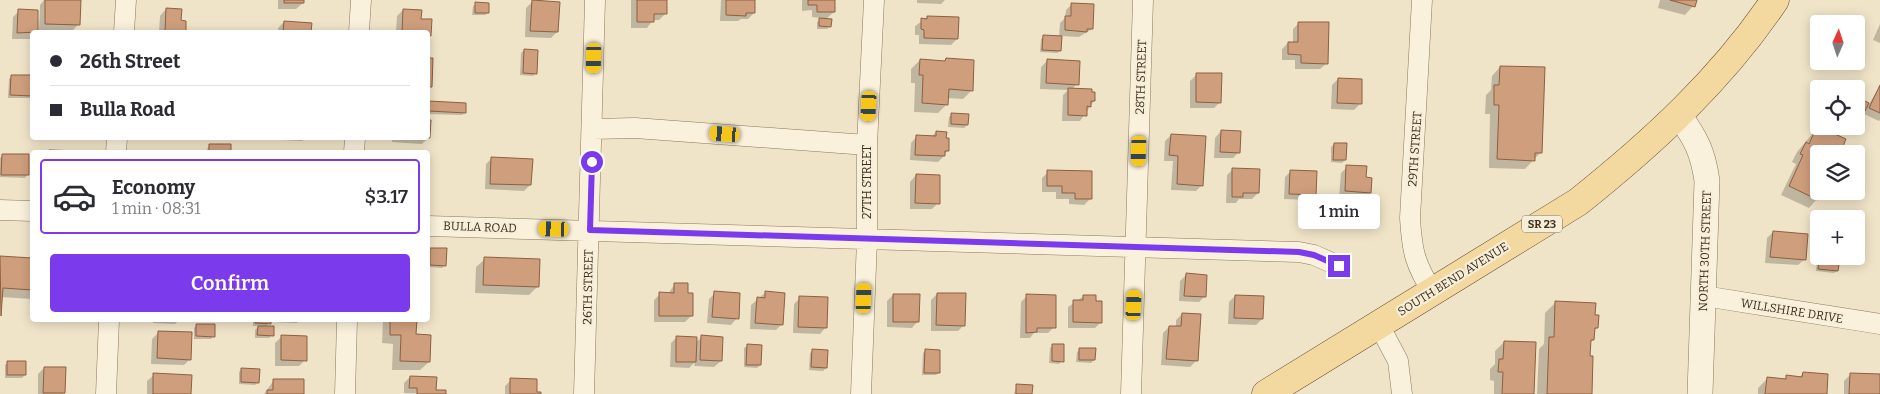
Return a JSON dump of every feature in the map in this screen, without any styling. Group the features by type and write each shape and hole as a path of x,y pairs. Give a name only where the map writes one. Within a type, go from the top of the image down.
{"main road":[{"name":"SOUTH BEND AVENUE","path":"1266,394 1433,293 1578,202 1623,166 1712,82 1754,32 1775,0"}],"street":[{"path":"124,30 126,0"},
{"path":"360,30 361,0"},
{"name":"26TH STREET","path":"584,394 596,0"},
{"name":"27TH STREET","path":"861,394 867,240 867,145 874,0"},
{"name":"28TH STREET","path":"1131,394 1143,0"},
{"name":"29TH STREET","path":"1422,0 1410,218 1412,245 1418,269 1433,293"},
{"name":"NORTH 30TH STREET","path":"1679,115 1696,138 1703,155 1707,181 1700,394"},
{"path":"593,129 635,128 867,145"},
{"path":"0,210 30,211"},
{"name":"BULLA ROAD","path":"430,226 1299,252 1314,255 1339,266"},
{"name":"WILLSHIRE DRIVE","path":"1704,296 1880,324"},
{"path":"106,394 109,322"},
{"path":"345,394 347,322"},
{"path":"1379,325 1398,361 1402,394"}],"building":[{"path":"45,0 81,0 80,25 45,24"},
{"path":"284,0 304,0 304,3 284,3"},
{"path":"532,0 560,2 558,32 530,31"},
{"path":"637,0 667,0 667,14 654,14 654,22 637,22"},
{"path":"726,0 755,0 755,13 746,13 746,16 726,15"},
{"path":"808,0 835,0 835,12 817,12 817,5 808,5"},
{"path":"1670,0 1697,0 1695,7"},
{"path":"475,2 489,3 489,13 475,13"},
{"path":"1071,3 1094,4 1093,29 1087,29 1087,32 1065,30 1065,16 1071,16"},
{"path":"166,8 182,9 181,20 186,21 186,30 165,30"},
{"path":"18,9 38,10 38,30 17,33"},
{"path":"403,9 422,10 421,19 432,19 431,36 430,30 402,30"},
{"path":"927,16 959,17 958,39 924,38 924,30 921,29 921,18 927,19"},
{"path":"819,18 832,19 831,27 819,26"},
{"path":"284,21 312,23 311,30 283,30"},
{"path":"1298,22 1329,22 1328,64 1301,63 1301,55 1288,54 1288,42 1298,42"},
{"path":"1043,35 1062,36 1061,51 1042,50"},
{"path":"524,49 538,50 537,74 523,73"},
{"path":"430,58 433,58 432,87 430,87"},
{"path":"946,58 974,60 973,91 949,89 948,105 922,103 923,75 919,75 920,59 945,61"},
{"path":"1047,59 1080,61 1079,85 1046,83"},
{"path":"1500,66 1545,67 1542,153 1535,153 1535,161 1497,159 1499,105 1494,105 1494,85 1499,85"},
{"path":"1196,73 1222,73 1221,103 1196,102"},
{"path":"11,75 30,75 30,96 10,95"},
{"path":"1338,78 1362,79 1362,104 1337,103"},
{"path":"1880,85 1880,113 1869,108"},
{"path":"1068,88 1092,89 1092,92 1095,92 1095,101 1091,101 1091,107 1087,106 1087,116 1068,115"},
{"path":"430,101 466,103 466,113 430,111"},
{"path":"1865,101 1869,103 1865,111"},
{"path":"951,113 969,114 968,125 951,124"},
{"path":"1221,130 1241,131 1240,153 1220,152"},
{"path":"936,131 947,132 946,138 949,138 949,151 945,151 945,156 915,155 916,135 936,136"},
{"path":"1171,134 1206,136 1203,186 1177,184 1178,156 1169,155"},
{"path":"1813,135 1837,135 1846,139 1844,145 1810,145 1810,196 1789,186 1803,155 1800,154 1806,142 1809,144"},
{"path":"1334,143 1347,143 1346,160 1333,160"},
{"path":"209,144 231,144 231,150 209,150"},
{"path":"2,154 29,154 29,175 1,175"},
{"path":"491,157 533,159 531,185 490,184"},
{"path":"1346,165 1367,166 1366,177 1372,178 1371,193 1345,191"},
{"path":"1232,168 1260,169 1259,193 1243,193 1243,197 1232,197"},
{"path":"1047,170 1092,171 1092,199 1075,199 1075,193 1062,193 1062,186 1047,186"},
{"path":"1290,170 1317,171 1316,195 1289,194"},
{"path":"916,174 940,175 940,204 915,203"},
{"path":"1773,231 1808,234 1806,260 1770,257"},
{"path":"430,248 447,248 446,266 430,265"},
{"path":"0,256 30,258 30,290 3,288 1,316"},
{"path":"484,257 540,259 539,287 483,285"},
{"path":"1819,265 1839,265 1838,271 1818,269"},
{"path":"1186,273 1207,275 1206,297 1184,296"},
{"path":"674,283 688,283 688,293 693,293 693,316 659,316 659,292 674,293"},
{"path":"714,291 740,293 739,319 712,317"},
{"path":"765,291 785,293 783,325 755,323 757,297 765,298"},
{"path":"937,293 966,293 965,326 936,325"},
{"path":"893,294 920,294 919,322 893,322"},
{"path":"1026,294 1056,295 1056,328 1037,328 1037,332 1026,333"},
{"path":"1083,295 1096,295 1096,301 1102,301 1102,323 1073,322 1073,300 1083,300"},
{"path":"1235,295 1264,296 1263,319 1234,318"},
{"path":"799,296 828,297 827,328 798,327"},
{"path":"1555,301 1596,303 1595,315 1599,315 1598,328 1595,328 1594,340 1591,340 1590,356 1593,356 1592,394 1547,394 1549,337 1554,337"},
{"path":"1182,313 1201,314 1198,361 1166,359 1169,326 1181,326"},
{"path":"271,322 271,324 255,323"},
{"path":"390,322 417,322 416,334 431,335 430,362 400,361 401,335 390,335"},
{"path":"196,324 215,324 215,337 196,336"},
{"path":"258,326 274,326 274,336 257,335"},
{"path":"158,331 192,332 191,360 157,358"},
{"path":"281,335 307,336 307,361 281,360"},
{"path":"701,335 723,337 722,361 700,360"},
{"path":"676,336 697,337 696,362 676,362"},
{"path":"1504,341 1536,342 1534,394 1502,394 1503,372 1498,372 1499,359 1503,359"},
{"path":"747,344 762,345 761,365 746,365"},
{"path":"1052,344 1064,344 1064,362 1052,361"},
{"path":"1079,348 1096,348 1095,360 1079,360"},
{"path":"812,349 828,350 827,368 811,367"},
{"path":"925,349 940,350 940,373 924,373"},
{"path":"7,361 26,361 26,375 7,375"},
{"path":"44,367 66,367 65,393 43,393"},
{"path":"241,368 260,369 259,383 241,382"},
{"path":"1803,372 1828,374 1827,394 1765,394 1767,377 1786,379 1786,375 1802,377"},
{"path":"153,373 192,375 191,394 153,394"},
{"path":"1850,373 1880,374 1880,394 1849,394"},
{"path":"410,376 437,377 436,390 446,390 446,394 417,394 417,388 409,388"},
{"path":"510,378 537,379 537,392 541,392 541,394 510,394"},
{"path":"273,379 304,379 304,394 267,394 267,390 273,390"},
{"path":"1016,384 1033,385 1032,394 1016,394"}],"route":[{"path":"592,162 590,230 1299,252 1314,255 1339,266"}]}
